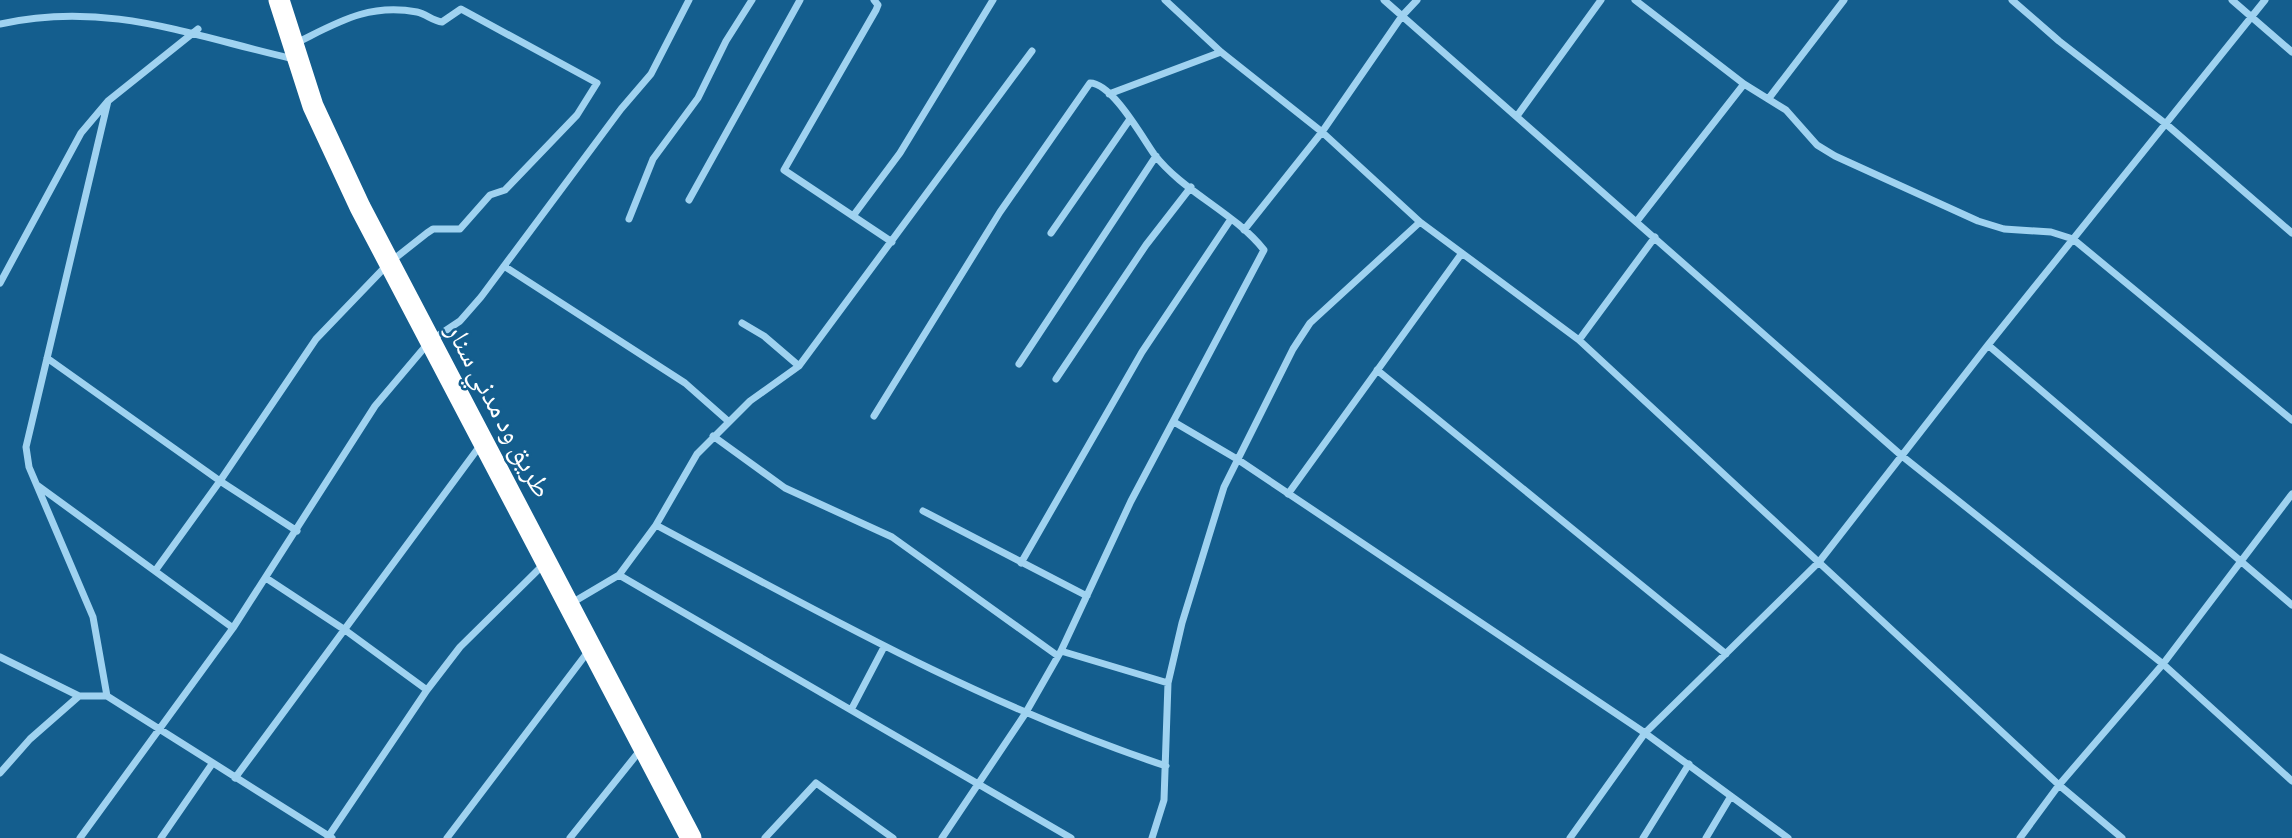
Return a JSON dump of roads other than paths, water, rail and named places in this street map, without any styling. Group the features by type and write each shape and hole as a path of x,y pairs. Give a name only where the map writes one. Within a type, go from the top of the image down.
{"highway":[{"name":"طريق ود مدني سنار","path":"280,1 294,52 333,151 691,838"}],"street":[{"path":"80,838 233,628 298,531 375,405 430,341 460,321 504,266 607,128 651,74 689,0"},
{"path":"629,219 653,159 698,97 726,41 751,0"},
{"path":"689,200 800,0"},
{"path":"874,0 878,5 876,10 784,170 892,242"},
{"path":"853,216 900,153 993,0"},
{"path":"1164,0 1221,52 1322,132 1420,222 1579,340 2059,785 2122,838"},
{"path":"1384,0 1902,456 2163,664 2292,781"},
{"path":"1244,230 1322,132 1402,16 1417,0"},
{"path":"1517,116 1601,0"},
{"path":"1635,0 1744,84 1786,110 1817,145 1850,163 1978,221 2004,229 2051,232 2073,239 2292,420"},
{"path":"1769,98 1844,0"},
{"path":"2012,0 2059,41 2166,124 2292,233"},
{"path":"2232,0 2292,52"},
{"path":"1570,838 1645,733 1819,562 1988,345 2265,0"},
{"path":"0,24 41,11 84,7"},
{"path":"148,14 294,52 360,12 376,9 417,12 442,22 461,9 597,83 577,115 505,190 490,195 460,229 433,229 389,263 316,340 220,481 155,570"},
{"path":"0,283 81,133 108,101 198,29"},
{"path":"569,605 619,575 656,525 689,467 713,436 750,401 799,366 1032,51"},
{"path":"1109,94 1221,52"},
{"path":"874,416 1000,212 1090,83 1096,83 1109,94 1130,118 1156,156 1264,250 1131,501 1060,653 1025,714 942,838"},
{"path":"1637,221 1744,84"},
{"path":"107,696 93,617 29,467 26,447 108,101"},
{"path":"1051,233 1130,118"},
{"path":"1019,364 1156,156"},
{"path":"1056,379 1146,245 1191,187"},
{"path":"1021,563 1142,352 1231,219"},
{"path":"1152,838 1164,800 1168,683 1214,511 1237,459 1310,323 1420,222"},
{"path":"1579,340 1655,237"},
{"path":"1288,494 1462,253"},
{"path":"504,266 685,383 728,421"},
{"path":"742,323 764,336 799,366"},
{"path":"1988,345 2292,605"},
{"path":"47,358 220,481 298,531"},
{"path":"1377,370 1726,654"},
{"path":"1174,422 1237,459 1645,733 1779,835 1788,838"},
{"path":"713,436 785,488 892,537 1060,653 1168,683"},
{"path":"235,778 483,442"},
{"path":"36,484 233,628"},
{"path":"2020,838 2059,785 2163,664 2292,494"},
{"path":"923,511 1087,596"},
{"path":"656,525 884,647 1025,714 1081,738 1166,766"},
{"path":"0,657 79,696 107,696 329,837 427,690 460,647 546,562"},
{"path":"619,575 850,710 926,751 978,786 1071,838"},
{"path":"266,578 345,630 427,690"},
{"path":"447,838 591,647"},
{"path":"850,710 884,647"},
{"path":"0,773 30,740 79,696"},
{"path":"570,838 643,747"},
{"path":"160,838 212,764"},
{"path":"1643,838 1689,764"},
{"path":"765,838 816,783 893,838"},
{"path":"1706,838 1731,796"}]}
